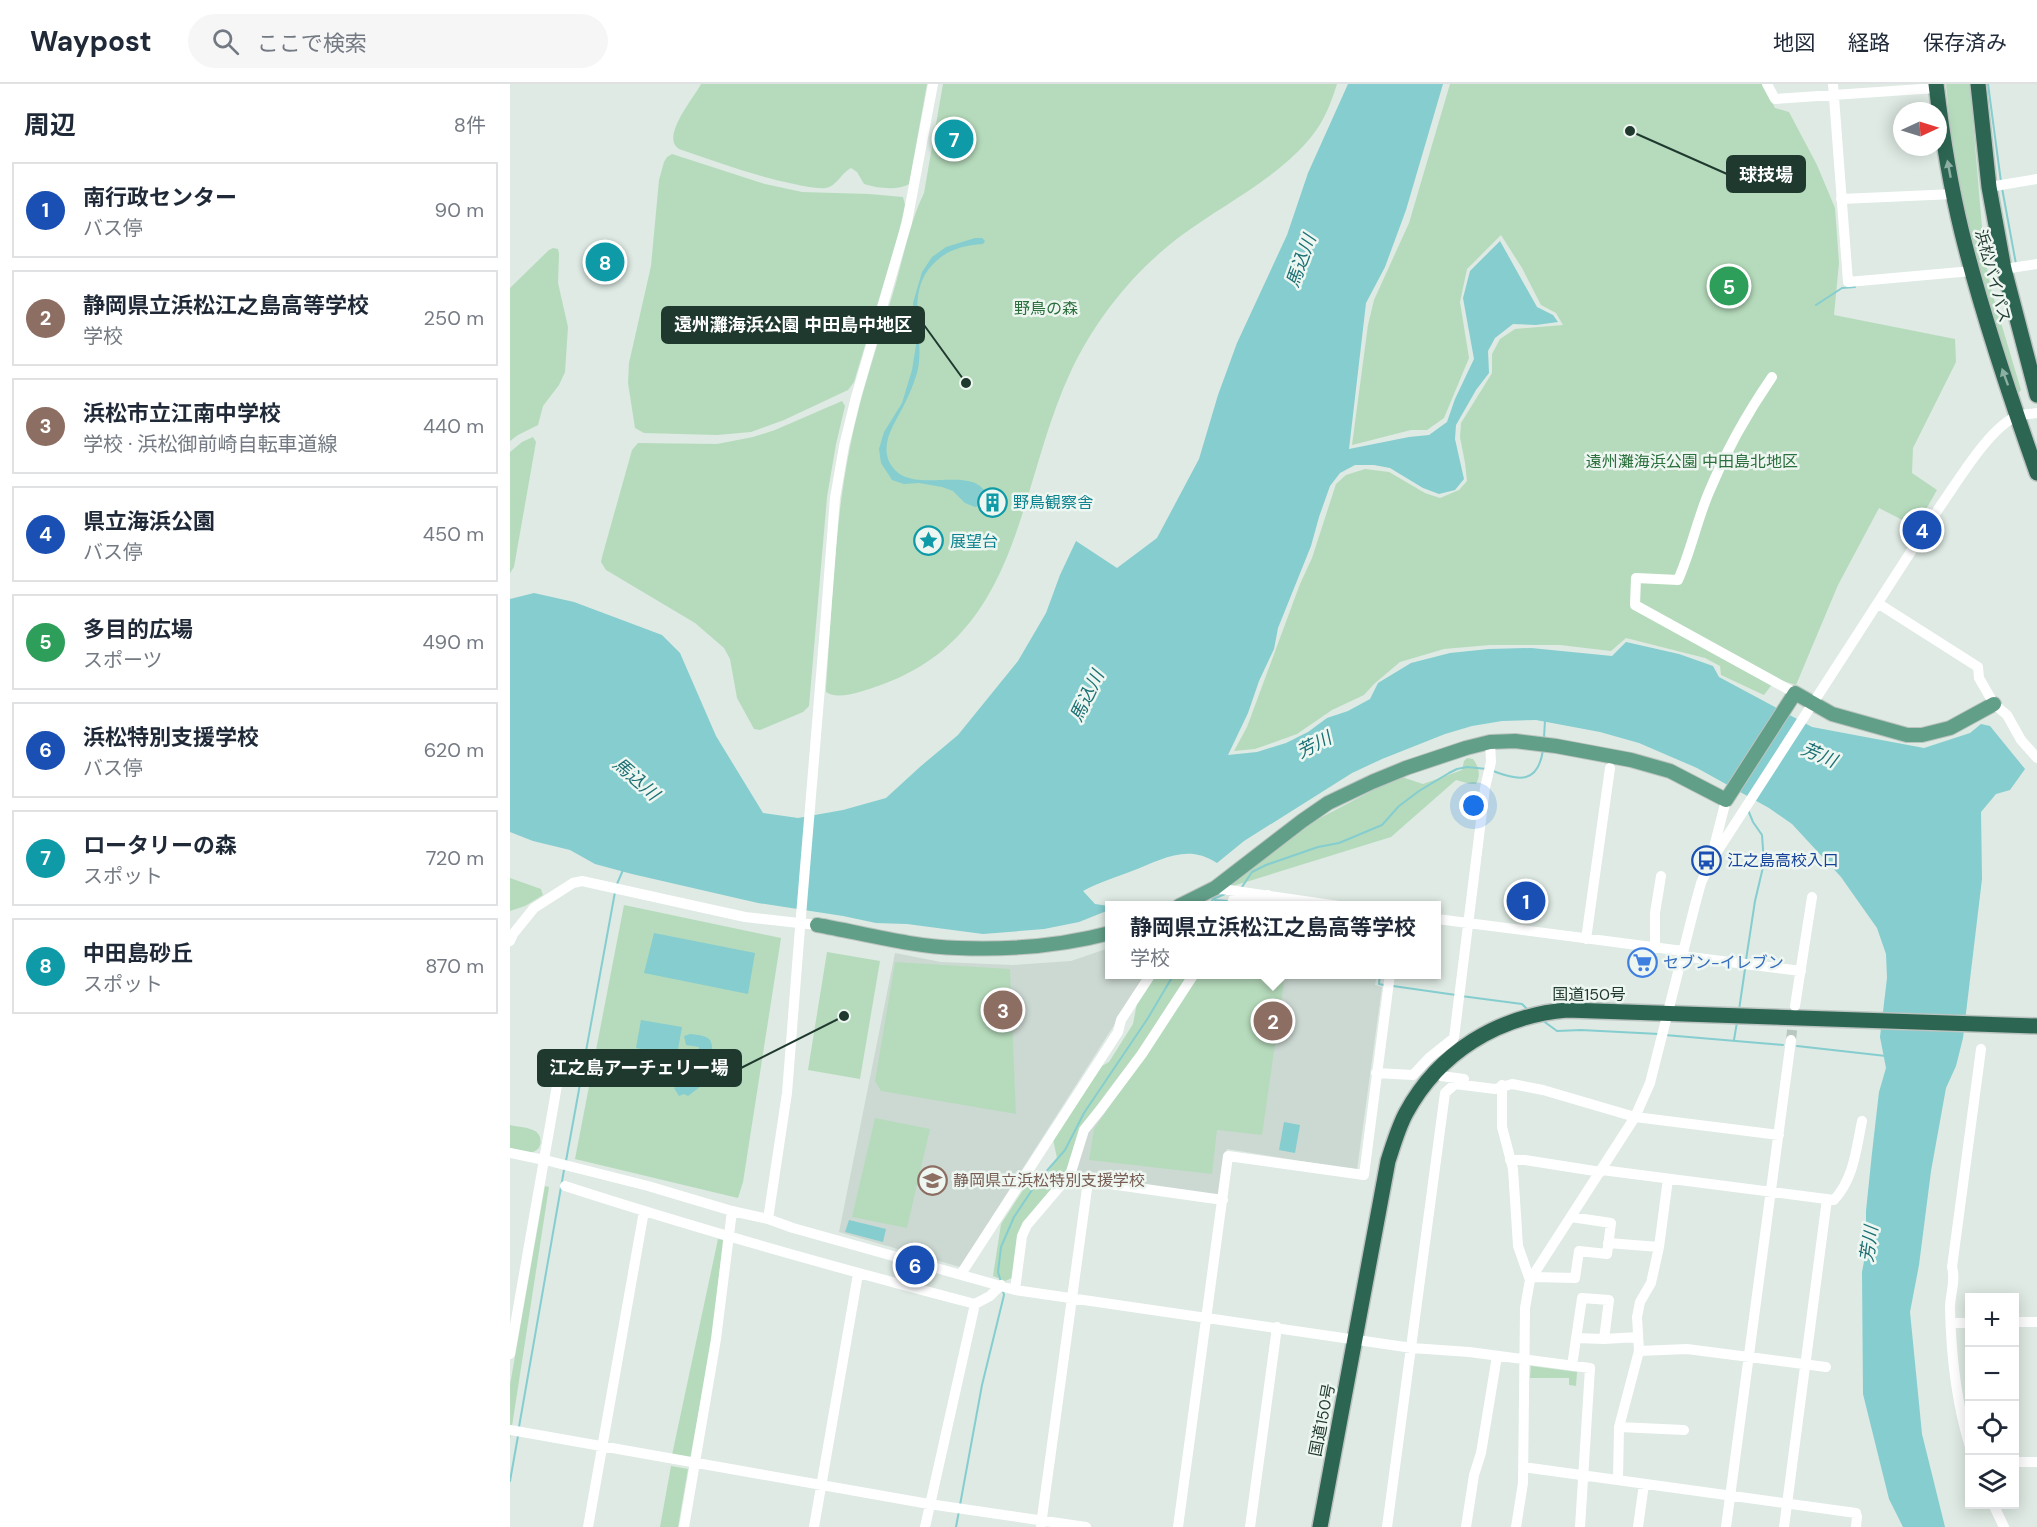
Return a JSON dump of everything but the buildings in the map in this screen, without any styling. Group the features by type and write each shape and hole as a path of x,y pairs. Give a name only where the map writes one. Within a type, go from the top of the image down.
{"highway":[{"name":"浜松バイパス","path":"1979,84 1997,185 2004,269 2037,395"},
{"name":"浜松バイパス","path":"1937,85 1940,117 1954,194 1972,271 1994,349 2037,472"},
{"name":"国道150号","path":"1320,1527 1388,1161 1405,1115 1440,1066 1459,1050 1506,1023 1546,1012 1567,1010 2037,1026"},
{"name":"国道150号","path":"1981,1025 2037,1031"}],"main road":[{"path":"1189,901 1215,888 1293,828 1329,804 1406,768 1490,742 1515,741 1576,749 1631,760 1670,771 1726,800 1796,693 1812,705 1832,714 1907,735 1922,735 1950,728 1994,704"},
{"path":"817,925 958,948 1047,945 1105,934"}],"street":[{"path":"768,1219 787,1093 835,498 856,397 907,222 918,175 933,84"},
{"path":"1767,84 1774,99 1834,90 1937,85"},
{"path":"1834,90 1848,282 1972,271"},
{"path":"1997,185 2037,179"},
{"path":"1841,199 1954,194"},
{"path":"2004,269 2037,264"},
{"path":"1772,377 1751,408 1709,492 1688,558 1678,579 1636,578 1635,605 1796,693"},
{"path":"1516,1527 1523,1483 1525,1308 1532,1278 1635,1117 1650,1083 1701,883 1711,861 1941,505 1975,458 1994,433 2018,416 2037,413"},
{"path":"1879,604 1978,668 1980,678 1994,704 2007,715 2022,740 2037,758"},
{"path":"1377,1071 1413,1076 1429,1058 1454,1038 1485,788 1491,762 1490,742"},
{"path":"1586,939 1610,768"},
{"path":"1711,861 1726,800"},
{"path":"1655,948 1654,913 1661,876"},
{"path":"510,941 534,908 573,883 589,882 746,917 817,925"},
{"path":"1215,888 1307,901"},
{"path":"1264,901 1268,895"},
{"path":"1795,1006 1812,897"},
{"path":"1233,901 1234,898 1256,901"},
{"path":"1441,919 1655,948 1801,971"},
{"path":"960,1275 1118,1032 1121,1020 1148,979"},
{"path":"1015,1290 1022,1236 1027,1226 1071,1172 1084,1130 1135,1064 1191,979"},
{"path":"1178,1527 1228,1156 1364,1176 1389,979"},
{"path":"1726,1527 1791,1040"},
{"path":"1965,1431 1955,1383 1950,1306 1954,1275 1952,1267 1981,1049"},
{"path":"1377,1071 1410,1071"},
{"path":"510,1353 546,1160 559,1074"},
{"path":"1441,1076 1502,1085"},
{"path":"1387,1527 1445,1093 1455,1084 1495,1089 1502,1085 1512,1084 1543,1090 1635,1117 1779,1136"},
{"path":"1502,1085 1502,1127 1513,1169 1518,1246 1532,1278"},
{"path":"1510,1160 1525,1160 1834,1200 1842,1192 1851,1174 1862,1121"},
{"path":"510,1154 546,1160 648,1186 1015,1290 1412,1348 1590,1368 1580,1527"},
{"path":"1067,1178 1223,1200"},
{"path":"1618,1480 1619,1427 1639,1351 1637,1317 1640,1302 1651,1283 1659,1247 1668,1179"},
{"path":"1041,1524 1088,1181"},
{"path":"565,1186 728,1237 975,1304 990,1296 1001,1285"},
{"path":"1784,1527 1827,1199"},
{"path":"588,1527 644,1211"},
{"path":"684,1527 716,1339 732,1211"},
{"path":"1532,1278 1575,1278 1579,1251 1607,1254 1611,1223 1571,1217"},
{"path":"1608,1243 1659,1247"},
{"path":"814,1527 858,1274"},
{"path":"1572,1366 1582,1298 1609,1300 1604,1339"},
{"path":"925,1527 975,1304"},
{"path":"2019,1322 2037,1322"},
{"path":"1951,1323 1965,1323"},
{"path":"1250,1527 1277,1327"},
{"path":"1576,1338 1638,1337"},
{"path":"1639,1351 1687,1349 1826,1367"},
{"path":"1466,1527 1497,1356"},
{"path":"1619,1427 1684,1430"},
{"path":"515,1431 1041,1524 1086,1527"},
{"path":"2019,1462 2037,1462"},
{"path":"1523,1467 1856,1513 1856,1527"},
{"path":"1638,1527 1644,1484"},
{"path":"1995,1509 2004,1527"}],"shaded area":[{"path":"1105,949 1105,979 1143,979 960,1267 839,1232 895,953 941,962 1013,965 1071,961"},
{"path":"1195,979 1376,979 1375,985 1382,987 1357,1170 1227,1149 1220,1196 1075,1175 1089,1130"}],"green space":[{"path":"701,84 927,84 909,184 881,188 864,184 857,172 851,168 830,187 810,187 750,173 679,149 674,143 673,136 676,127"},
{"name":"野鳥の森","path":"943,84 1337,84 1323,119 1304,145 1272,174 1165,249 1118,296 1092,332 1071,371 1053,416 1008,554 988,595 962,632 926,663 878,686 852,694 831,694 826,692 826,688 834,567 840,507 850,447 864,389 910,230 924,193"},
{"name":"遠州灘海浜公園 中田島北地区","path":"1450,84 1763,84 1775,108 1789,112 1817,165 1835,208 1839,263 1834,315 1955,339 1956,362 1913,448 1912,473 1937,490 1916,527 1879,508 1838,585 1796,685 1776,679 1764,695 1721,675 1720,666 1705,658 1626,638 1611,651 1560,645 1490,645 1444,649 1400,662 1364,695 1332,710 1297,734 1255,749 1234,751 1247,727 1300,584 1312,558 1336,484 1346,475 1365,469 1389,472 1425,493 1440,498 1459,490 1467,481 1460,437 1461,423 1492,373 1492,354 1500,339 1515,329 1563,325 1556,313 1541,305 1522,268 1501,235 1467,269 1460,302 1469,358 1444,418 1427,430 1411,430 1352,445 1368,325 1374,300 1409,223"},
{"path":"1946,84 1970,84 1984,252 1991,289 2021,390 2018,394 1991,315 1964,213"},
{"path":"672,154 765,184 802,192 903,197 905,205 898,236 854,382 848,390 784,420 751,432 717,435 644,433 635,428 628,383 629,363 651,266 659,180 664,162"},
{"path":"553,248 558,249 559,254 558,283 568,327 565,372 559,385 543,406 538,425 510,441 510,288"},
{"path":"842,401 845,406 827,497 809,706 803,712 760,730 754,729 737,698 730,659 724,648 695,623 606,570 601,562 602,557 632,450 638,443 717,444 753,437"},
{"path":"533,437 536,442 514,567 510,573 510,452 522,442"},
{"path":"1467,758 1473,759 1478,768 1476,784 1456,780 1391,837 1233,886 1230,881 1307,825 1375,789 1402,777 1423,784 1462,770"},
{"path":"510,878 541,889 543,895 525,906 510,911"},
{"path":"624,905 781,938 743,1182 738,1198 575,1159"},
{"path":"827,952 880,961 860,1079 808,1070"},
{"path":"895,962 1010,969 1016,1114 881,1091 875,1081"},
{"path":"1152,979 1185,979 1137,1052 1080,1128 1066,1172 1019,1233 1012,1278 1005,1281 993,1276 1001,1224 1027,1184 1045,1177 1057,1158 1053,1139 1102,1066 1109,1062 1133,1024 1137,1003"},
{"path":"1195,979 1284,979 1262,1135 1217,1130 1212,1174 1089,1160 1094,1129"},
{"path":"875,1118 930,1129 907,1228 852,1217"},
{"path":"510,1125 535,1131 541,1141 538,1149 522,1152 510,1148"},
{"path":"545,1186 549,1187 510,1439 510,1385"},
{"path":"718,1239 723,1240 712,1339 690,1459 672,1455"},
{"path":"1531,1366 1577,1372 1576,1386 1569,1385 1569,1378 1530,1378"},
{"path":"671,1466 688,1469 678,1527 660,1527"}],"water":[{"path":"1348,84 1443,84 1406,210 1385,267 1366,303 1349,449 1429,435 1447,422 1474,359 1463,298 1470,271 1500,241 1537,307 1553,315 1558,322 1536,325 1513,324 1495,338 1488,351 1489,373 1476,390 1456,425 1455,439 1464,479 1455,490 1439,494 1423,488 1390,468 1374,465 1355,465 1340,473 1330,486 1311,546 1278,628 1274,649 1228,755 1257,752 1286,743 1308,732 1327,718 1348,711 1370,699 1378,683 1411,663 1450,653 1489,649 1531,648 1612,656 1626,642 1679,654 1713,666 1719,677 1812,727 1924,748 1970,733 1981,724 1990,726 2025,769 2010,790 1996,794 1981,812 1982,879 1963,1038 1956,1066 1946,1088 1910,1312 1922,1434 1945,1527 1903,1527 1889,1499 1863,1394 1862,1272 1866,1251 1866,1211 1879,1092 1886,1068 1880,1037 1887,978 1886,954 1877,928 1841,877 1792,824 1769,808 1697,768 1639,743 1600,732 1536,720 1502,721 1472,726 1445,734 1352,773 1244,841 1217,863 1195,854 1174,855 1083,891 1095,904 1105,905 1105,912 1079,922 1044,929 983,934 907,924 876,923 758,903 595,864 570,850 533,841 510,832 510,599 534,593 574,602 662,635 680,653 716,736 763,813 798,818 843,810 886,798 958,735 1018,661 1046,613 1076,541 1117,568 1157,538 1199,459 1218,395 1237,343 1287,235 1308,173"},
{"path":"982,238 985,241 983,244 966,246 946,254 928,270 922,282 917,307 919,360 917,373 909,396 890,433 886,449 891,465 900,474 912,479 967,481 978,485 986,493 984,504 975,507 965,503 953,491 942,487 919,483 904,484 892,480 881,463 879,449 884,432 902,403 912,370 916,345 913,303 922,272 932,257 946,247"},
{"path":"654,933 755,953 748,994 644,973"},
{"path":"641,1020 682,1027 677,1055 636,1048"},
{"path":"690,1034 708,1038 712,1044 712,1056 705,1061 697,1059 699,1047 686,1045 684,1036"},
{"path":"687,1062 706,1075 705,1083 688,1096 684,1094 679,1096 674,1088 685,1081 681,1070 682,1063"},
{"path":"1284,1122 1300,1125 1295,1153 1279,1150"},
{"path":"849,1220 886,1229 883,1242 845,1232"}],"waterway":[{"path":"1988,84 2001,182"},
{"path":"2002,188 2016,264"},
{"path":"1816,305 1842,288 1855,287"},
{"path":"1544,738 1545,720"},
{"path":"1493,771 1511,777 1526,777 1537,769 1543,750"},
{"path":"1242,887 1252,872 1266,865 1318,847 1339,843 1382,825 1399,806 1419,791 1457,769 1467,767 1487,769"},
{"path":"1746,960 1755,901 1764,863 1762,835 1748,810"},
{"path":"617,884 623,870"},
{"path":"566,1161 615,892"},
{"path":"1212,901 1225,894"},
{"path":"1215,900 1228,901"},
{"path":"1739,1010 1745,969"},
{"path":"1001,1282 998,1272 1001,1247 1014,1217 1038,1181 1065,1150 1084,1113 1148,1018 1171,979"},
{"path":"1380,979 1379,984 1384,985"},
{"path":"1393,986 1456,995"},
{"path":"1461,996 1522,1004 1528,1010"},
{"path":"1542,1020 1557,1031 1659,1034"},
{"path":"1734,1040 1737,1022"},
{"path":"1665,1035 1783,1045"},
{"path":"1797,1046 1886,1056"},
{"path":"519,1427 564,1170"},
{"path":"960,1505 982,1385 1004,1295 1003,1291"},
{"path":"510,1481 518,1436"},
{"path":"956,1527 959,1511"}],"tunnel":[{"path":"1791,1040 1794,1013"}],"place":[{"name":"球技場","path":"1630,131"},
{"name":"ロータリーの森","path":"954,139"},
{"name":"中田島砂丘","path":"605,262"},
{"name":"多目的広場","path":"1729,286"},
{"name":"遠州灘海浜公園 中田島中地区","path":"966,383"},
{"name":"野鳥観察舎","path":"992,502"},
{"name":"県立海浜公園","path":"1922,530"},
{"name":"展望台","path":"929,541"},
{"name":"江之島高校入口","path":"1706,860"},
{"name":"南行政センター","path":"1526,901"},
{"name":"セブン-イレブン","path":"1642,962"},
{"name":"浜松市立江南中学校","path":"1003,1010"},
{"name":"江之島アーチェリー場","path":"844,1016"},
{"name":"静岡県立浜松江之島高等学校","path":"1273,1021"},
{"name":"静岡県立浜松特別支援学校","path":"932,1180"},
{"name":"浜松特別支援学校","path":"915,1265"}],"water label":[{"name":"馬込川","path":"1301,261"},
{"name":"馬込川","path":"1087,696"},
{"name":"芳川","path":"1314,745"},
{"name":"芳川","path":"1819,755"},
{"name":"馬込川","path":"636,779"},
{"name":"芳川","path":"1869,1244"}]}
